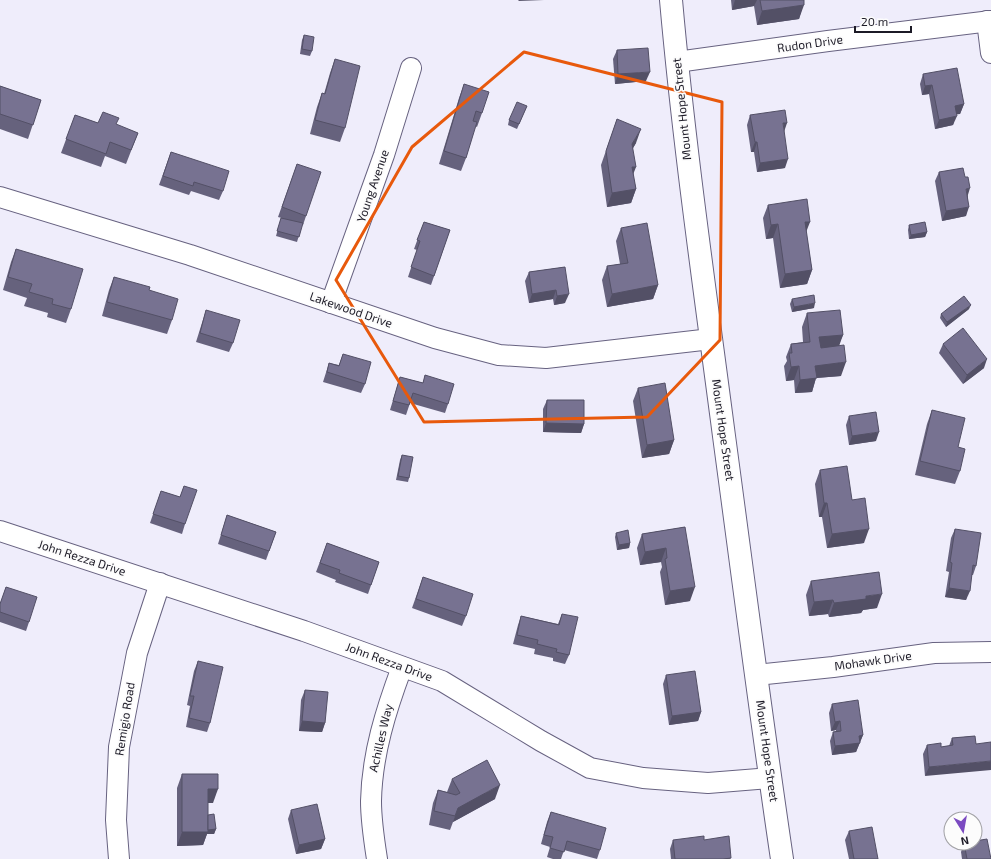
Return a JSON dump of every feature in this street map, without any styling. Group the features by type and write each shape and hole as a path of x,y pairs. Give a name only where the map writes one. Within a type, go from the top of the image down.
{"street":[{"name":"Mount Hope Street","path":"671,0 700,260 782,859"},
{"name":"Rudon Drive","path":"677,62 989,21"},
{"path":"989,21 991,53"},
{"name":"Young Avenue","path":"331,303 384,155 411,68"},
{"name":"Lakewood Drive","path":"0,196 190,255 435,338 499,355 546,358 711,339"},
{"name":"John Rezza Drive","path":"0,531 304,631 442,681 541,741 590,768 643,778 708,783 770,778"},
{"name":"Remigio Road","path":"119,859 116,820 119,747 137,653 160,583"},
{"name":"Mohawk Drive","path":"756,676 833,667 934,652 991,652"},
{"name":"Achilles Way","path":"377,859 371,802 373,766 385,714 402,667"}],"highlighted area":[{"path":"524,52 722,102 720,340 647,417 424,422 336,280 412,147"}],"building":[{"path":"760,0 804,0 804,5 762,11"},
{"path":"304,35 314,37 312,51 302,49"},
{"path":"648,48 650,72 618,74 617,50"},
{"path":"335,59 360,66 345,128 315,120 322,93 325,94"},
{"path":"957,68 964,104 955,106 957,116 939,120 932,85 925,86 923,74"},
{"path":"464,84 489,92 482,113 476,111 473,121 477,122 466,158 444,151"},
{"path":"0,86 41,100 33,125 0,114"},
{"path":"517,102 527,106 519,124 509,120"},
{"path":"785,110 787,123 783,123 788,159 760,163 757,142 755,142 750,115"},
{"path":"103,112 119,118 116,124 138,133 131,150 110,142 106,154 66,139 75,115 98,123"},
{"path":"617,119 641,129 632,144 636,167 632,167 636,189 612,193 606,151"},
{"path":"171,152 229,171 223,191 194,182 193,186 163,176"},
{"path":"297,164 321,172 306,216 282,207"},
{"path":"963,168 965,177 968,177 970,188 966,189 969,207 946,211 939,172"},
{"path":"807,199 810,222 805,222 812,270 785,274 778,224 771,225 768,205"},
{"path":"281,218 303,223 299,237 277,231"},
{"path":"424,222 450,230 434,276 411,267 420,241 417,240"},
{"path":"925,222 927,232 911,235 909,225"},
{"path":"647,223 658,285 612,294 607,266 628,263 621,228"},
{"path":"16,249 83,269 71,309 52,304 53,299 29,292 32,284 8,277"},
{"path":"565,267 569,294 557,296 556,290 532,294 529,272"},
{"path":"114,277 150,287 149,290 178,299 172,320 107,302"},
{"path":"814,295 815,303 794,307 792,299"},
{"path":"964,296 971,305 947,322 941,314"},
{"path":"206,310 240,320 233,343 200,333"},
{"path":"840,310 843,335 819,337 821,348 844,345 846,362 815,366 817,378 800,380 799,366 791,367 789,353 792,353 791,344 810,342 807,313"},
{"path":"963,328 987,359 967,375 943,344"},
{"path":"343,354 371,362 365,384 327,372 329,363 339,366"},
{"path":"425,375 454,384 448,404 413,393 409,405 393,401 400,377 423,383"},
{"path":"665,383 674,440 647,445 638,388"},
{"path":"547,400 584,400 584,424 546,423"},
{"path":"932,410 965,418 958,447 965,449 960,471 920,461"},
{"path":"876,412 879,432 852,436 849,416"},
{"path":"402,455 413,457 409,478 398,476"},
{"path":"847,466 852,500 865,498 869,529 832,534 827,503 824,503 820,470"},
{"path":"184,486 197,490 185,524 153,514 161,491 180,497"},
{"path":"227,515 276,532 269,551 221,535"},
{"path":"685,527 695,587 670,591 665,559 667,558 666,548 645,552 642,534"},
{"path":"955,529 981,533 976,566 973,565 970,591 949,588 952,563 950,562"},
{"path":"628,530 630,543 619,545 616,533"},
{"path":"327,543 379,562 371,585 339,573 340,570 320,563"},
{"path":"879,572 882,594 866,596 866,599 834,603 833,600 814,602 811,581"},
{"path":"423,577 473,594 466,616 416,599"},
{"path":"6,587 37,597 29,622 0,612 0,604"},
{"path":"562,614 578,617 569,655 556,652 557,649 537,644 538,640 517,635 521,616 559,625"},
{"path":"198,661 223,667 210,723 189,718 194,696 190,696"},
{"path":"695,671 701,712 672,716 666,675"},
{"path":"305,690 328,692 325,723 302,721"},
{"path":"858,700 863,735 859,736 860,743 835,746 833,732 841,731 840,721 835,722 832,704"},
{"path":"975,736 976,744 991,742 991,761 929,767 927,745 941,743 941,747 953,745 952,738"},
{"path":"487,760 500,785 458,808 455,816 434,811 438,790 456,795 460,793 452,779"},
{"path":"182,774 218,774 218,789 208,789 208,832 182,832"},
{"path":"317,804 325,839 299,845 291,810"},
{"path":"551,812 606,828 600,850 567,841 564,852 550,848 553,837 544,835"},
{"path":"214,814 216,829 208,830 208,815"},
{"path":"872,827 878,859 854,859 849,831"},
{"path":"704,836 704,840 729,836 731,858 675,859 673,840"},
{"path":"987,839 991,859 967,859 966,851 983,851 983,840"}]}
